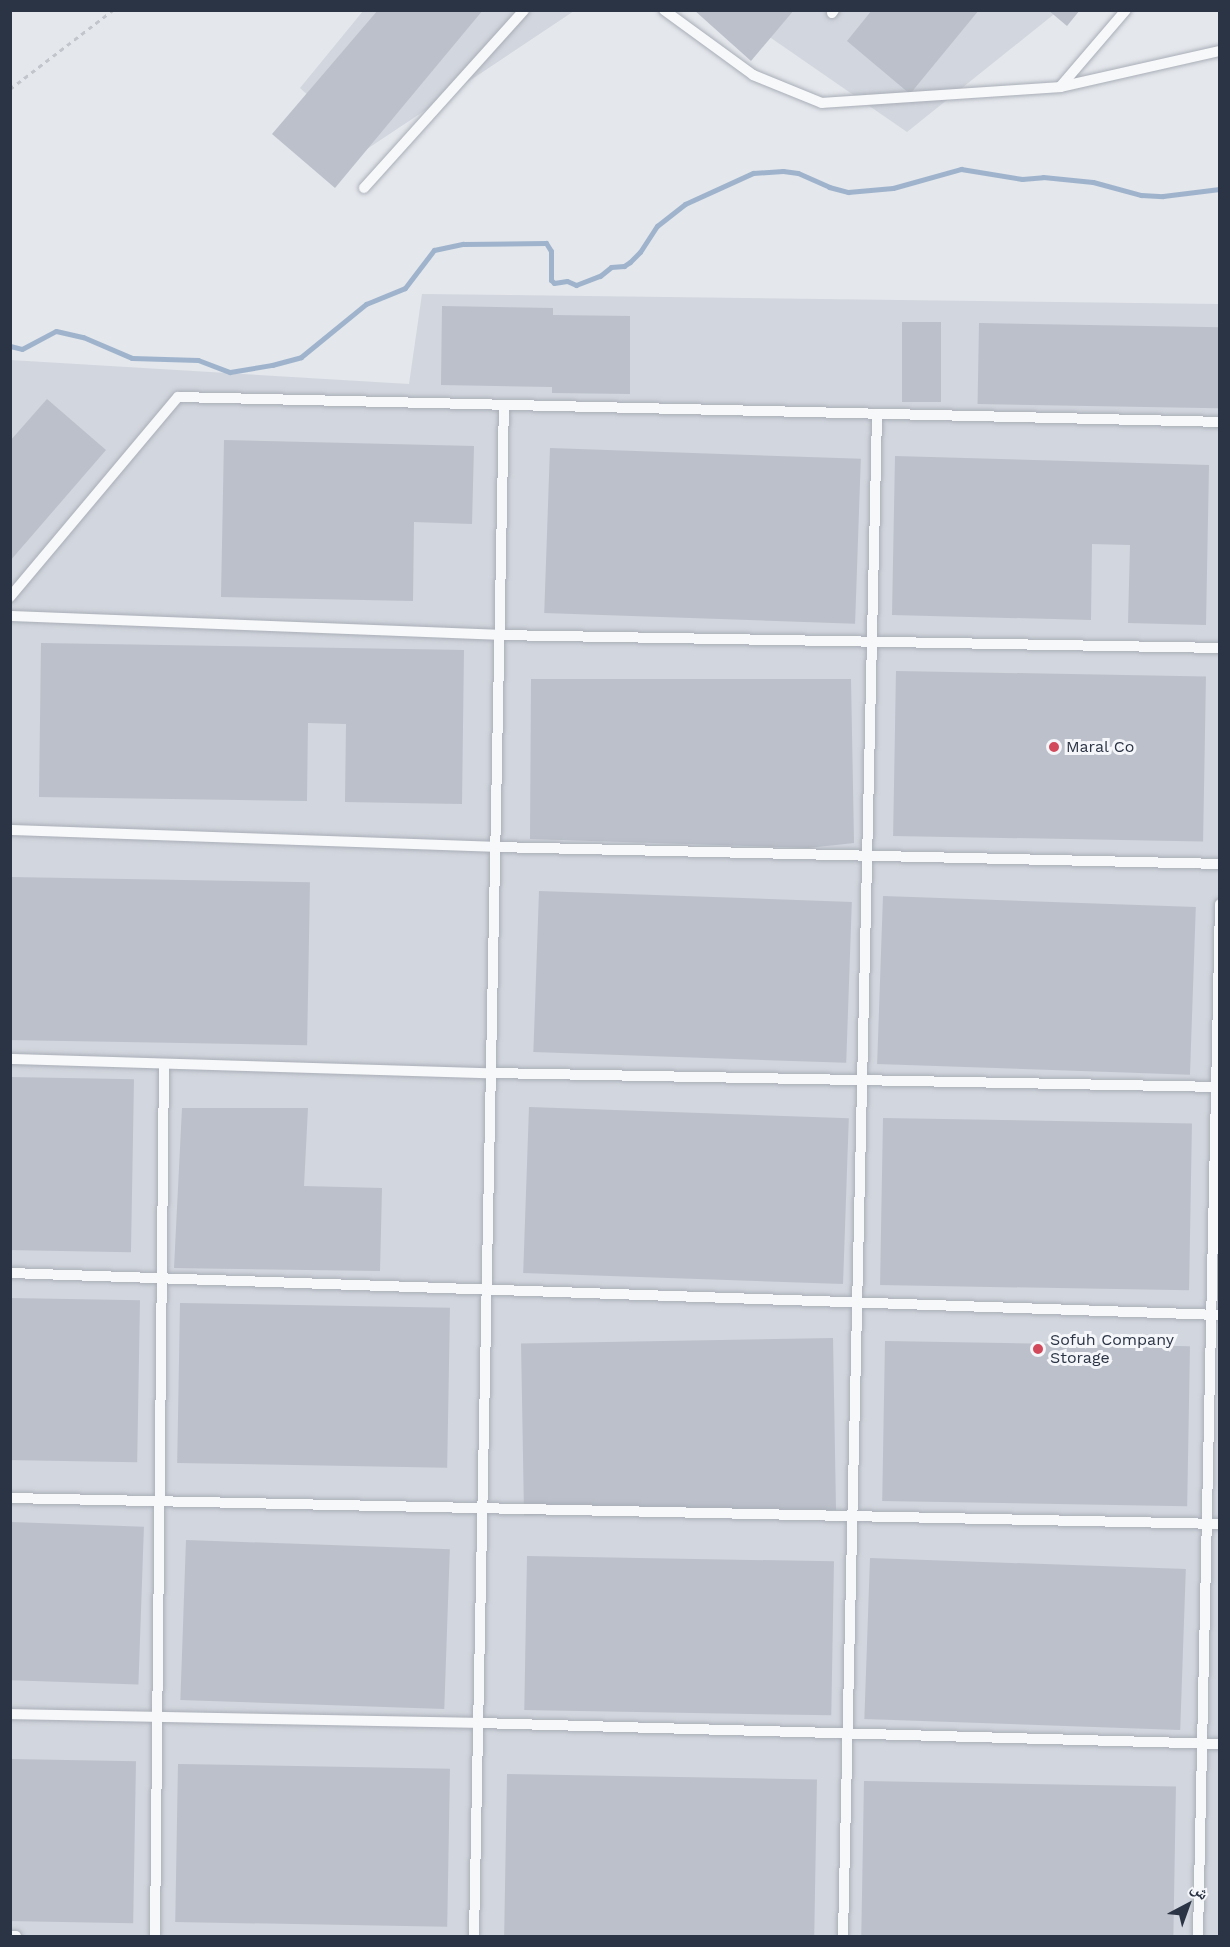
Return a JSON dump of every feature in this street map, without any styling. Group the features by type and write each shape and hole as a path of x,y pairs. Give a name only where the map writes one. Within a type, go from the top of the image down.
{"lane":[{"path":"364,188 524,10"},
{"path":"664,10 753,75 822,103 1060,87 1220,51"},
{"path":"1060,87 1126,10"},
{"path":"10,597 178,398 1220,422"},
{"path":"474,1936 504,405"},
{"path":"843,1936 878,414"},
{"path":"10,616 500,635 1220,648"},
{"path":"10,830 495,847 1220,864"},
{"path":"1198,1936 1208,1523 1216,1314 1220,904"},
{"path":"10,1059 491,1073 1218,1087"},
{"path":"155,1936 164,1064"},
{"path":"10,1273 1216,1314"},
{"path":"10,1498 1220,1524"},
{"path":"10,1714 478,1723 1220,1744"},
{"path":"10,1936 16,1936"}],"path":[{"path":"10,89 113,10"}],"shaded area":[{"path":"363,11 574,11 367,149 300,88"},
{"path":"732,11 1058,11 907,132"},
{"path":"422,294 1219,304 1219,1936 11,1936 10,360 409,384"}],"building":[{"path":"378,10 483,10 335,188 272,134"},
{"path":"694,10 794,10 751,61"},
{"path":"872,10 979,10 910,94 847,41"},
{"path":"1048,10 1080,10 1067,26"},
{"path":"442,306 553,308 553,315 630,316 630,394 552,393 552,387 441,385"},
{"path":"902,322 941,322 941,402 902,402"},
{"path":"979,323 1220,327 1219,408 978,404"},
{"path":"47,399 106,450 10,561 10,441"},
{"path":"224,440 474,446 472,524 414,522 413,601 221,597"},
{"path":"550,448 861,459 855,624 544,613"},
{"path":"895,456 1209,465 1206,625 1128,623 1130,545 1092,544 1091,620 892,615"},
{"path":"41,643 464,650 462,804 345,802 346,724 308,723 307,801 39,797"},
{"path":"896,671 1206,676 1203,841 893,836"},
{"path":"531,679 851,679 854,843 808,848 530,839"},
{"path":"10,877 310,882 307,1045 10,1040"},
{"path":"539,891 852,902 846,1063 533,1052"},
{"path":"883,896 1196,907 1190,1075 877,1064"},
{"path":"10,1077 134,1079 131,1252 10,1250"},
{"path":"529,1107 849,1118 843,1284 523,1273"},
{"path":"182,1108 308,1108 304,1186 382,1188 380,1271 174,1268"},
{"path":"883,1118 1192,1123 1189,1290 880,1285"},
{"path":"10,1298 140,1300 137,1462 10,1460"},
{"path":"180,1303 450,1308 447,1468 177,1463"},
{"path":"833,1338 836,1510 524,1515 521,1343"},
{"path":"885,1341 1190,1346 1187,1506 882,1501"},
{"path":"10,1522 144,1527 138,1685 10,1680"},
{"path":"186,1540 450,1549 444,1709 180,1700"},
{"path":"527,1556 834,1561 831,1715 524,1710"},
{"path":"870,1558 1186,1569 1180,1730 864,1719"},
{"path":"10,1759 136,1761 133,1923 10,1921"},
{"path":"178,1764 450,1769 447,1927 175,1922"},
{"path":"507,1774 817,1779 814,1936 504,1936"},
{"path":"864,1781 1176,1786 1173,1936 861,1936"}],"waterway":[{"path":"10,346 22,349 56,331 83,337 132,358 198,360 230,372 272,365 301,357 366,304 405,288 434,250 463,244 546,243 551,251 551,280 554,283 567,281 576,285 600,276 611,267 624,266 630,262 640,252 657,226 685,204 753,173 783,171 798,173 829,187 848,192 893,188 961,169 1022,179 1043,177 1093,182 1141,195 1163,196 1220,189"}],"place":[{"name":"Maral Co","path":"1054,747"},
{"name":"Sofuh Company Storage","path":"1038,1349"}]}
